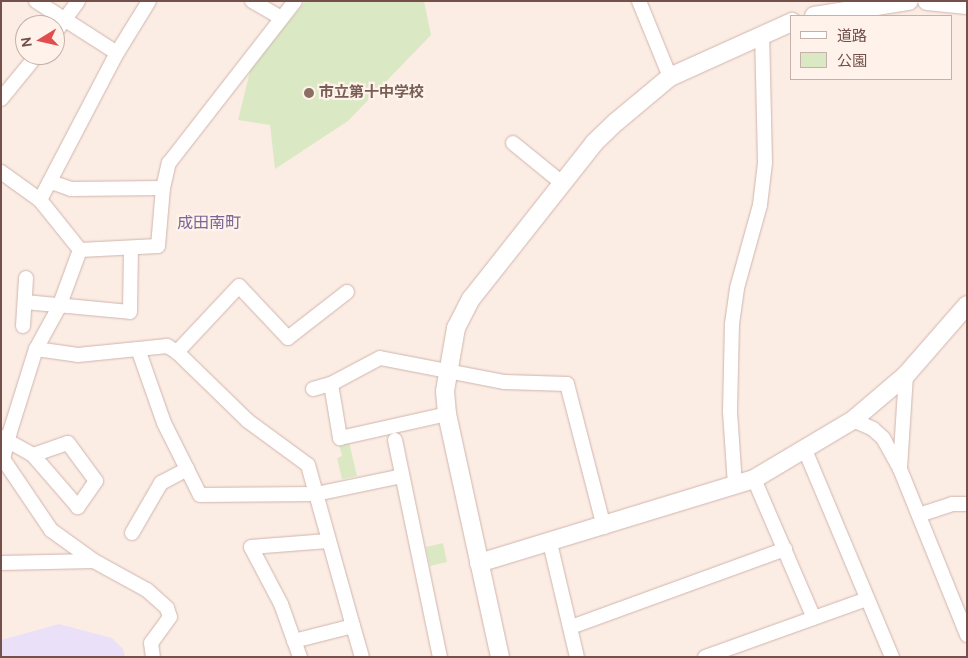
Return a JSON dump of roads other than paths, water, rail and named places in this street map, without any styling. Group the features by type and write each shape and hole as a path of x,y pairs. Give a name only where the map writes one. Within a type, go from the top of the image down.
{"street":[{"path":"36,1 56,15"},
{"path":"65,20 78,1"},
{"path":"40,200 117,53 149,1"},
{"path":"252,1 282,18"},
{"path":"80,250 158,246 163,188 169,163 295,1"},
{"path":"639,1 670,77"},
{"path":"820,15 909,1"},
{"path":"927,1 967,5"},
{"path":"65,22 117,53"},
{"path":"500,657 447,414 447,372 456,328 471,299 594,143 670,77 790,23"},
{"path":"735,485 730,411 732,324 737,288 760,205 765,163 762,34"},
{"path":"1,99 29,65"},
{"path":"513,143 562,183"},
{"path":"1,172 40,200 80,250"},
{"path":"51,182 71,189 163,188"},
{"path":"25,302 59,307 130,312 131,248"},
{"path":"80,250 59,307 36,349 6,438 3,460 36,512 51,530 94,561 147,590 167,608 170,617 151,643 153,657"},
{"path":"23,326 26,278"},
{"path":"177,352 239,286 288,338 347,292"},
{"path":"479,563 550,543 754,479 852,420 906,375 967,305"},
{"path":"36,349 78,355 167,346 177,352 248,422 308,465 362,657"},
{"path":"138,349 164,423 200,495 316,494 402,476"},
{"path":"313,389 331,384 380,358 505,382 567,384 604,526"},
{"path":"900,468 906,375"},
{"path":"331,384 340,438 447,414"},
{"path":"852,420 873,429 883,438 900,468 967,635"},
{"path":"6,438 33,456 78,507 96,481 68,443 33,456"},
{"path":"395,440 440,657"},
{"path":"805,450 892,657"},
{"path":"132,533 161,482 187,468"},
{"path":"754,479 814,618"},
{"path":"919,515 952,504 967,504"},
{"path":"300,657 281,604 250,547 328,541"},
{"path":"550,543 577,657"},
{"path":"570,627 785,549"},
{"path":"1,563 94,561"},
{"path":"705,657 867,599"},
{"path":"294,641 353,626"}],"place":[{"name":"市立第十中学校","path":"309,93"}],"district":[{"name":"成田南町","path":"209,223"}]}
